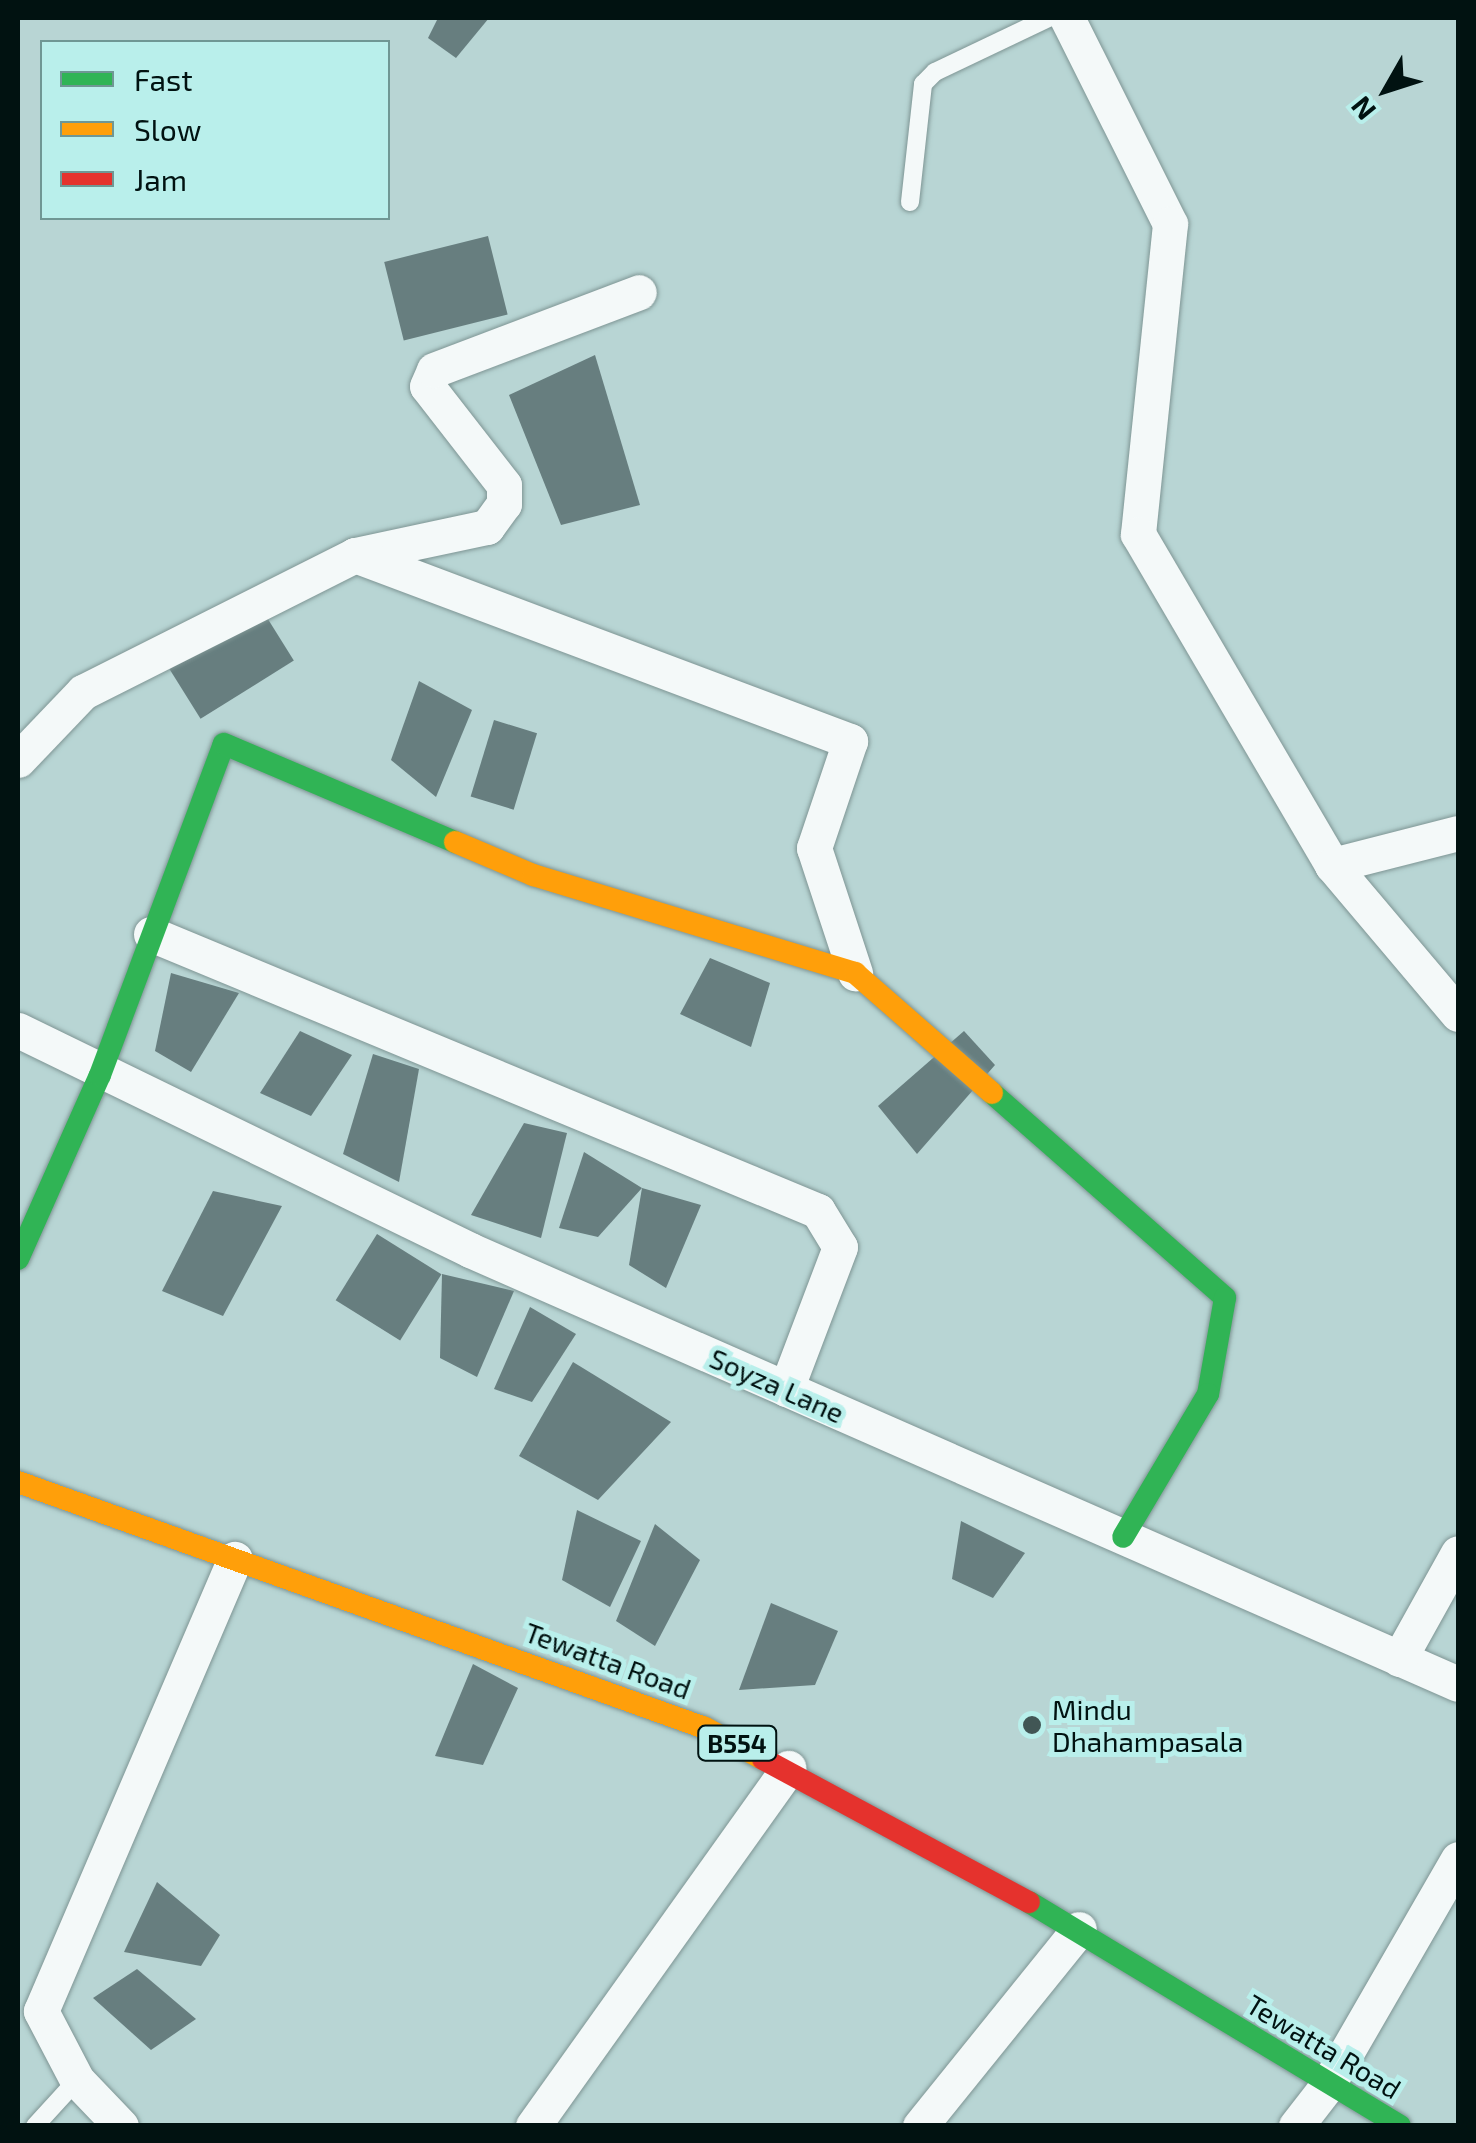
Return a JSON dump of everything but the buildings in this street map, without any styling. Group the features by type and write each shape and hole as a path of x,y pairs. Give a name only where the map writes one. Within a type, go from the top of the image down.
{"street":[{"path":"1068,18 1170,224 1138,534 1332,865 1458,1014"},
{"path":"18,760 83,692 355,555 487,527 504,504 504,484 427,386 434,370 639,292"},
{"path":"355,555 850,741 814,848 855,973"},
{"path":"18,1259 100,1075 224,744 533,875 855,973 1225,1298 1208,1394 1123,1537"},
{"path":"1332,865 1458,833"},
{"path":"150,934 818,1211 840,1247 786,1389"},
{"name":"Soyza Lane","path":"18,1030 100,1075 470,1250 1458,1684"},
{"name":"Tewatta Road","path":"18,1482 705,1728 788,1768 1079,1930 1326,2086 1400,2126"},
{"path":"1399,1659 1458,1553"},
{"path":"121,2126 77,2080 41,2011 234,1560"},
{"path":"533,2126 788,1768"},
{"path":"1296,2126 1326,2086 1458,1859"},
{"path":"920,2126 1079,1930"}],"lane":[{"path":"910,202 923,84 936,72 1048,18"},
{"path":"35,2126 77,2080"}],"traffic: fast":[{"path":"18,1259 100,1075 224,744 455,842"},
{"path":"992,1093 1225,1298 1208,1394 1123,1537"},
{"path":"1029,1902 1400,2126"}],"traffic: slow":[{"path":"455,842 533,875 855,973 992,1093"},
{"path":"18,1482 705,1728 763,1759"}],"traffic: jam":[{"path":"763,1759 1029,1902"}],"place":[{"name":"Mindu Dhahampasala","path":"1032,1725"}]}
